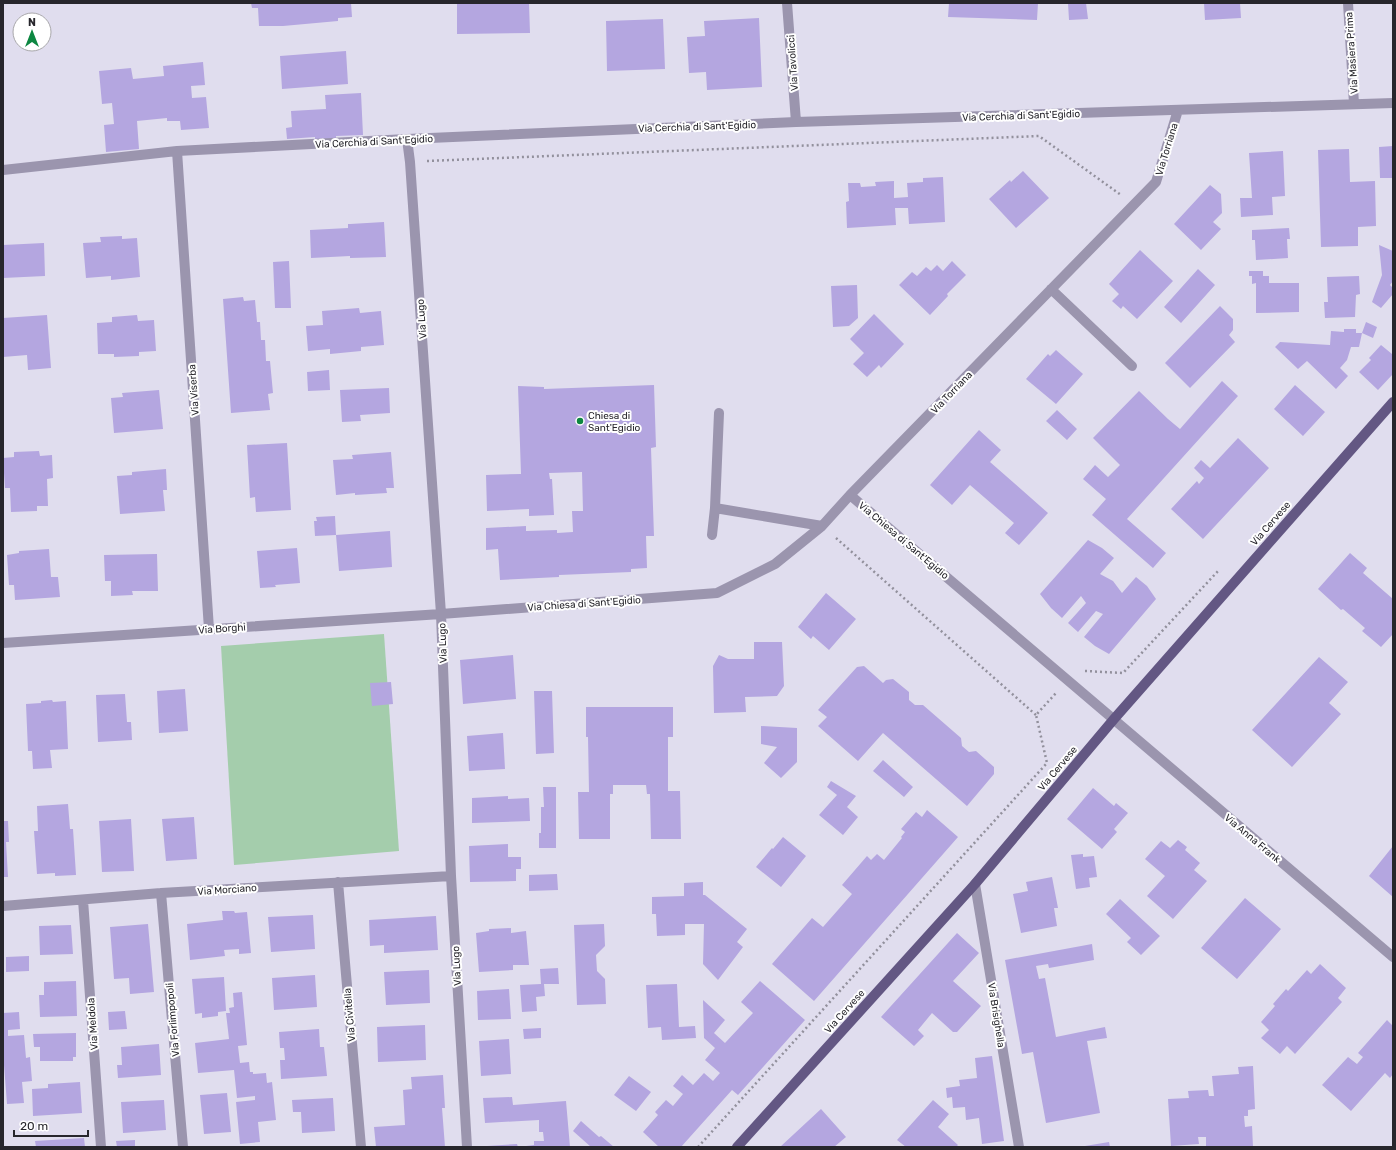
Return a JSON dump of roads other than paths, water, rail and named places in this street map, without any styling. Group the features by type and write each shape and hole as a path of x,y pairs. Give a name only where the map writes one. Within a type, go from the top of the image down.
{"main road":[{"name":"Via Cervese","path":"737,1147 975,884 1114,719 1393,402"}],"street":[{"name":"Via Tavolicci","path":"787,3 796,122"},
{"name":"Via Masiera Prima","path":"1348,3 1354,104"},
{"name":"Via Cerchia di Sant'Egidio","path":"3,170 177,151 408,139 796,122 1393,103"},
{"name":"Via Torriana","path":"850,495 1156,182 1178,110"},
{"name":"Via Lugo","path":"408,139 440,614 452,876 467,1147"},
{"name":"Via Viserba","path":"177,151 209,629"},
{"path":"1051,289 1132,366"},
{"path":"712,535 715,508 719,413"},
{"name":"Via Chiesa di Sant'Egidio","path":"440,614 717,593 775,564 822,526 850,495 1114,719"},
{"path":"715,508 822,526"},
{"name":"Via Borghi","path":"3,643 440,614"},
{"name":"Via Anna Frank","path":"1114,719 1393,958"},
{"name":"Via Morciano","path":"3,906 161,893 452,876"},
{"name":"Via Civitella","path":"338,882 361,1147"},
{"name":"Via Brisighella","path":"975,884 1019,1147"},
{"name":"Via Forlimpopoli","path":"161,893 183,1147"},
{"name":"Via Meldola","path":"83,900 101,1147"}],"place":[{"name":"Chiesa di Sant'Egidio","path":"580,421"}]}
